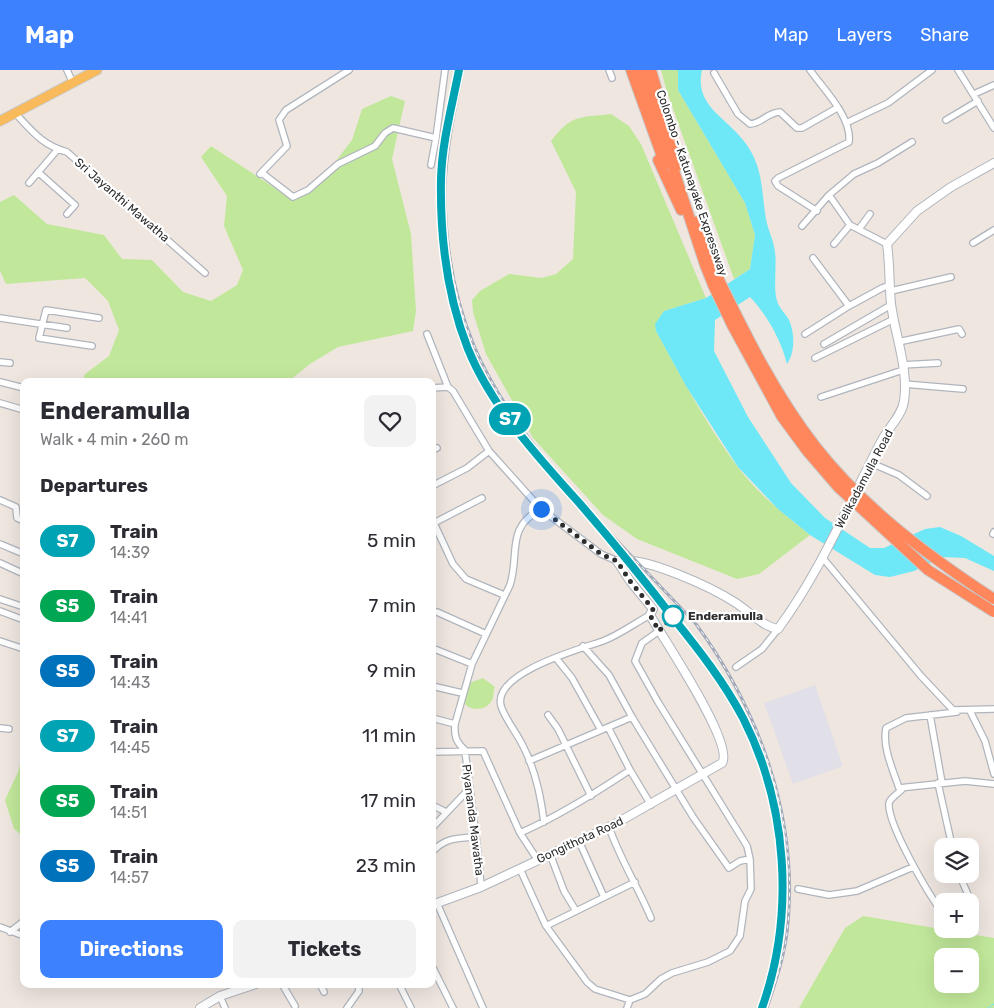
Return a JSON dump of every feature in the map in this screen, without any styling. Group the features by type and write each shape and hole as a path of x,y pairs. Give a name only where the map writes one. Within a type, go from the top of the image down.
{"highway":[{"path":"629,70 684,216 696,242"},
{"path":"636,70 705,265"},
{"name":"Colombo - Katunayake Expressway","path":"640,70 705,265 768,374 815,446 886,520 938,563 994,599"},
{"name":"Colombo - Katunayake Expressway","path":"651,70 688,194 732,325 782,418 838,487 928,570 994,612"}],"main road":[{"path":"0,122 97,70"}],"street":[{"path":"66,70 73,83"},
{"path":"349,70 286,110 278,120 287,146 261,174 293,197 308,190 338,164 375,146 385,133 394,128 436,138"},
{"path":"431,165 445,70"},
{"path":"609,70 612,78"},
{"path":"810,70 846,123 849,142 778,178 776,181 778,186 817,211"},
{"path":"846,123 888,103 932,70"},
{"path":"958,70 994,128"},
{"path":"714,73 738,114 750,124 755,124 773,112 780,112 787,116 797,128 802,128 837,108"},
{"path":"974,94 994,85"},
{"path":"946,120 978,101"},
{"name":"Sri Jayanthi Mawatha","path":"15,113 42,141 67,152 206,273"},
{"path":"802,226 829,195 854,174 878,163 912,142"},
{"path":"29,182 58,149"},
{"path":"829,195 850,225 888,244 917,211 951,187 994,163"},
{"path":"38,172 75,205 67,214"},
{"path":"859,229 870,214"},
{"path":"834,244 850,225"},
{"path":"973,243 994,230"},
{"name":"Welikadamulla Road","path":"736,667 762,649 793,609 843,520 882,439 900,413 904,402 902,367 890,288 888,244"},
{"path":"813,258 849,306"},
{"path":"805,334 882,288 952,277"},
{"path":"824,344 892,305"},
{"path":"92,346 39,338 41,326 46,310 99,318"},
{"path":"0,318 41,326 67,328"},
{"path":"815,358 894,318"},
{"path":"898,342 959,329 962,334"},
{"path":"428,334 448,387 453,391 489,451 541,509 601,554 617,561 629,561 682,576 733,601 778,629"},
{"path":"0,362 10,363"},
{"path":"821,397 902,367 938,363"},
{"path":"0,382 20,387"},
{"path":"904,384 963,389"},
{"path":"436,388 448,387"},
{"path":"0,403 20,409"},
{"path":"436,484 467,468 489,451"},
{"path":"871,463 899,475 927,496"},
{"path":"436,521 482,498"},
{"path":"0,500 16,507 16,518 20,520"},
{"name":"Piyananda Mawatha","path":"481,887 479,852 474,837 465,750 459,744 454,734 455,724 462,693 472,664 514,573 514,546 519,532 524,522 541,509"},
{"path":"436,528 453,564 466,579 504,595"},
{"path":"0,544 20,552"},
{"path":"822,557 940,698 957,712"},
{"path":"544,822 540,793 525,748 501,705 503,692 510,681 521,673 583,646 605,640 650,615 653,609 630,581 617,561"},
{"path":"0,563 20,572"},
{"path":"0,599 20,606"},
{"path":"0,611 20,618"},
{"path":"437,612 486,634"},
{"path":"520,868 546,926 577,968 595,989 630,1000 645,994 661,979 672,973 708,962 730,951 743,928 745,901 751,889 750,860 742,836 702,775 636,661 642,643 659,631 650,615"},
{"name":"Gongithota Road","path":"436,904 481,887 537,859 609,827 651,805 722,763 724,754 707,711 659,631"},
{"path":"0,641 20,648"},
{"path":"583,646 609,675 632,717 678,788 693,817 728,868 740,862 750,860"},
{"path":"436,650 472,664"},
{"path":"556,658 572,678 601,730"},
{"path":"436,687 462,693"},
{"path":"902,789 898,788 887,750 884,734 886,728 906,718 994,709"},
{"path":"970,711 985,742 994,774"},
{"path":"548,714 558,729 590,796"},
{"path":"930,715 950,838"},
{"path":"529,761 632,717"},
{"path":"436,719 455,724"},
{"path":"608,727 651,805"},
{"path":"0,728 9,729"},
{"path":"436,752 483,751 520,833 537,859"},
{"path":"520,833 590,796 630,770"},
{"path":"934,902 913,867 889,804 890,800 902,789 940,783 965,781 994,784"},
{"path":"436,823 469,789"},
{"path":"436,807 446,812"},
{"path":"609,827 622,861 635,882 651,918"},
{"path":"436,848 441,842 450,838 474,837"},
{"path":"579,841 604,897"},
{"path":"550,854 564,891 576,911"},
{"path":"798,888 829,895 857,891 913,867"},
{"path":"546,926 635,882"},
{"path":"436,906 483,1008"},
{"path":"10,932 20,924"},
{"path":"0,927 20,935"},
{"path":"436,974 453,1008"},
{"path":"200,1008 220,996 243,988"},
{"path":"284,988 295,1006"},
{"path":"322,988 324,992"},
{"path":"346,1008 359,992 358,988"},
{"path":"401,988 411,1008"},
{"path":"220,996 225,1008"},
{"path":"627,1008 630,1000"}],"shaded area":[{"path":"815,685 843,766 793,784 764,703"}],"green space":[{"path":"661,70 678,70 678,90 745,203 755,235 750,269 734,279 667,92"},
{"path":"391,96 405,101 392,159 411,234 416,311 413,331 338,347 310,364 293,378 83,378 85,374 109,356 119,330 108,301 85,278 6,284 0,271 0,202 14,195 47,224 104,235 122,259 152,260 183,292 211,301 237,285 243,270 224,226 227,196 201,157 211,146 287,196 302,193 326,174 352,140 362,109"},
{"path":"611,114 629,126 641,144 706,298 664,311 656,331 704,417 737,466 762,494 810,535 759,574 737,579 637,539 603,515 533,438 486,354 473,312 472,300 480,291 509,274 542,278 556,274 573,259 576,192 551,141 558,132 576,119"},
{"path":"483,678 495,687 493,698 487,706 474,709 463,701 469,683"},
{"path":"20,764 20,834 14,829 5,800"},
{"path":"863,916 934,928 934,938 979,938 979,935 994,938 994,1008 799,1008 845,928"}],"water":[{"path":"678,70 702,70 701,82 707,101 713,110 743,140 755,159 766,219 774,248 777,301 789,320 792,331 793,349 787,364 773,328 750,297 715,320 714,351 748,417 791,483 825,518 870,548 884,548 925,529 940,527 961,536 994,556 994,571 965,558 942,557 914,571 890,577 875,575 810,535 778,509 738,467 686,386 656,331 655,324 664,311 706,298 750,269 755,235 745,203 678,90"}],"waterway":[{"path":"988,1008 994,1004"}],"railway":[{"path":"463,70 447,159 445,209 449,250 456,290 475,348 494,385 517,422 544,458 605,528 696,624 738,692 755,728 769,766 780,804 787,843 790,883 785,945 767,1008"},
{"path":"633,566 711,666 751,736"},
{"path":"769,788 778,829 782,869 781,910 776,951"}],"train":[{"name":"S7","path":"459,70 448,125 441,177 442,234 448,278 468,350 490,389 524,440 629,561 701,652 726,689 752,737 772,800 782,860 780,923 771,982 762,1008"}],"place":[{"name":"Enderamulla","path":"673,616"}],"route":[{"path":"541,509 601,554 617,561 630,581 653,609 650,615 659,631 673,616"}]}
